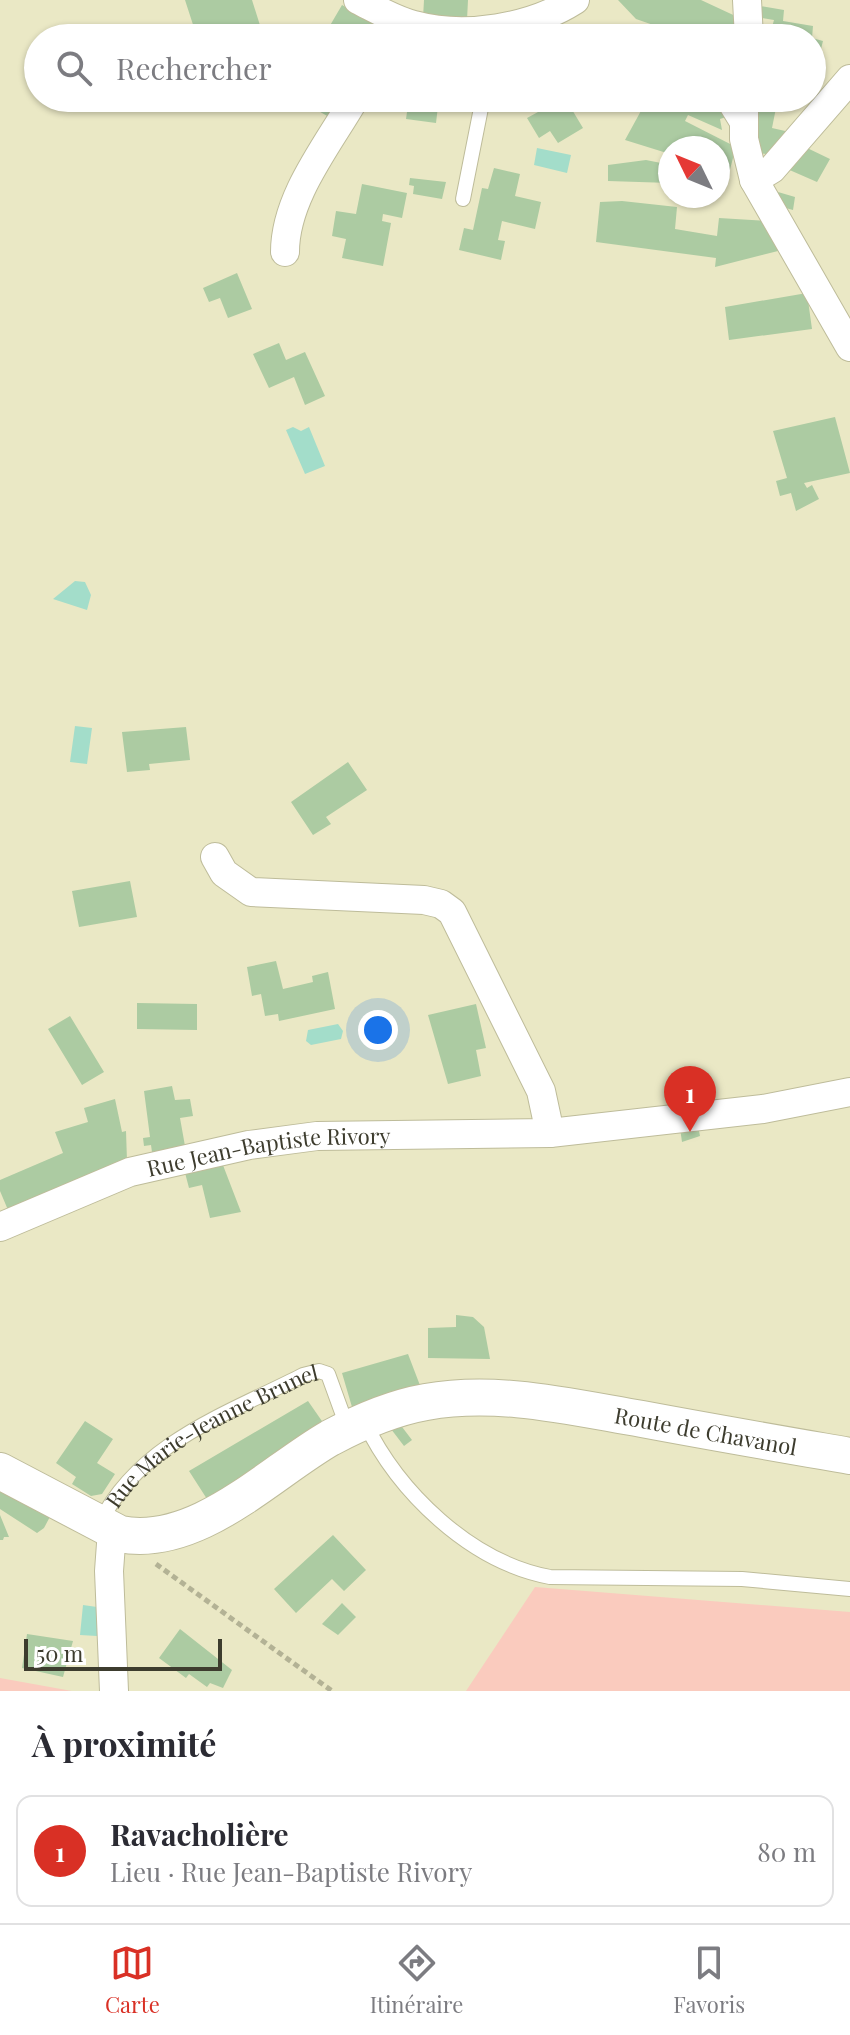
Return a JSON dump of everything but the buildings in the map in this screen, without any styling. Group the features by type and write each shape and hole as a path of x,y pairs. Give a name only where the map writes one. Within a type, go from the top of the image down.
{"street":[{"path":"358,0 387,24"},
{"path":"525,24 575,0"},
{"path":"747,0 748,24"},
{"path":"826,107 850,79"},
{"path":"285,252 285,232 296,202 347,112"},
{"path":"744,112 746,158 754,180 850,347"},
{"path":"754,180 772,169 821,112"},
{"path":"215,857 224,873 251,892 424,900 441,904 452,912 541,1091 550,1133"},
{"name":"Rue Jean-Baptiste Rivory","path":"0,1227 14,1218 130,1172 249,1145 317,1136 550,1133 763,1109 850,1092"},
{"name":"Rue Marie-Jeanne Brunel","path":"0,1471 118,1530 185,1526 208,1516 356,1425 398,1409 460,1397 500,1397 563,1405"},
{"name":"Route de Chavanol","path":"563,1405 850,1456"},
{"path":"114,1691 109,1571 118,1530"}],"lane":[{"path":"463,199 480,112"},
{"path":"729,112 736,124 743,127"},
{"name":"Rue Marie-Jeanne Brunel","path":"118,1530 113,1498 164,1448 303,1375 319,1371 328,1374 356,1425"},
{"path":"356,1425 420,1503 449,1528 529,1573 550,1577 742,1579 850,1589"}],"path":[{"path":"118,1530 154,1562 332,1691"}],"shaded area":[{"path":"535,1587 850,1612 850,1691 466,1691"},
{"path":"0,1678 72,1691 0,1691"}],"water":[{"path":"537,148 571,155 567,173 534,165"},
{"path":"293,427 301,431 309,427 325,466 305,474 286,430"},
{"path":"75,581 85,582 91,595 87,610 53,599"},
{"path":"75,726 92,728 87,764 70,762"},
{"path":"338,1024 343,1031 341,1039 311,1045 306,1041 308,1030"},
{"path":"83,1605 97,1607 97,1636 80,1635"}],"place":[{"name":"Ravacholière","path":"690,1132"}]}
